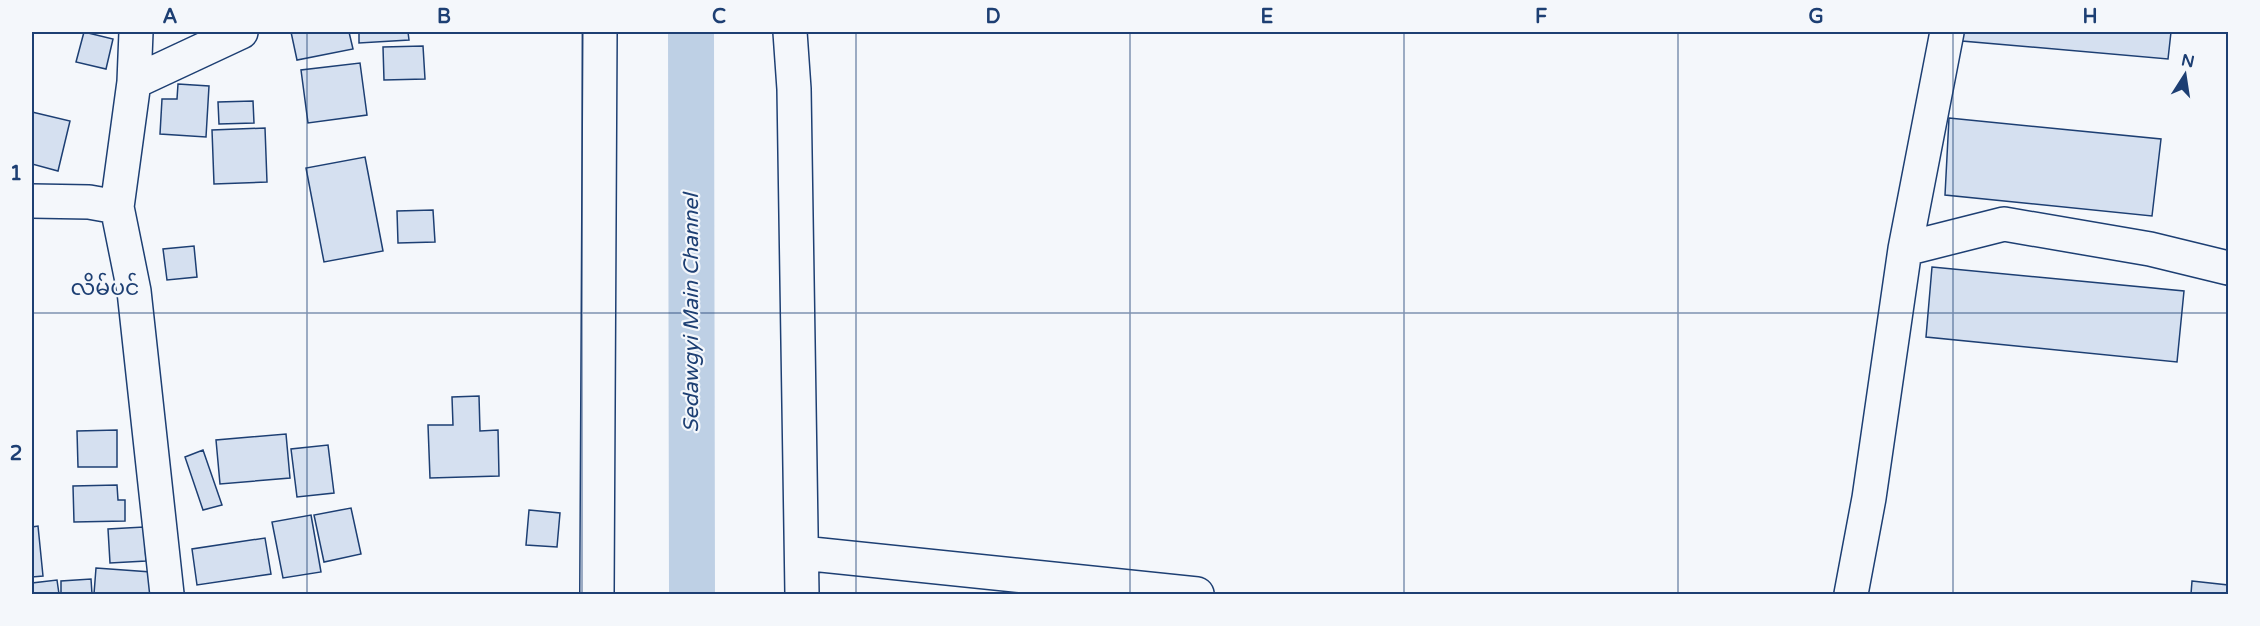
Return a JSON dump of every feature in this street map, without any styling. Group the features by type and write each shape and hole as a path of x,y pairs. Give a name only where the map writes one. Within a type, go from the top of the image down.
{"street":[{"path":"136,32 134,82 117,207 134,291 167,594"},
{"path":"134,82 241,32"},
{"path":"597,594 600,32"},
{"path":"790,32 794,90 802,594"},
{"path":"1851,594 1869,498 1905,249 1947,32"},
{"path":"32,201 89,202 117,207"},
{"path":"1905,249 2004,224 2150,249 2229,268"},
{"path":"802,553 1197,594"}],"building":[{"path":"84,32 113,39 106,69 76,62"},
{"path":"291,32 349,32 353,49 297,60"},
{"path":"359,32 408,32 409,40 359,43"},
{"path":"1963,32 2171,32 2168,59 1962,41"},
{"path":"423,46 425,79 384,80 383,47"},
{"path":"360,63 367,115 308,123 301,70"},
{"path":"178,84 209,86 206,137 160,134 162,99 177,99"},
{"path":"253,101 254,123 219,124 218,102"},
{"path":"32,112 70,121 58,171 32,164"},
{"path":"1949,118 2161,139 2152,216 1945,195"},
{"path":"265,128 267,182 214,184 212,130"},
{"path":"365,157 383,251 324,262 306,168"},
{"path":"433,210 435,242 398,243 397,211"},
{"path":"194,246 197,277 167,280 163,249"},
{"path":"1932,267 2184,291 2177,362 1926,337"},
{"path":"479,396 480,431 498,430 499,476 430,478 428,425 453,425 452,397"},
{"path":"117,430 117,467 78,467 77,431"},
{"path":"286,434 290,478 220,484 216,440"},
{"path":"328,445 334,493 297,497 291,449"},
{"path":"203,450 222,505 203,510 185,457"},
{"path":"117,485 118,500 125,500 125,521 74,522 73,486"},
{"path":"351,508 361,554 324,562 314,515"},
{"path":"529,510 560,513 557,547 526,545"},
{"path":"311,515 321,572 283,578 272,522"},
{"path":"38,526 43,576 32,577 32,527"},
{"path":"144,527 146,561 110,563 108,529"},
{"path":"265,538 271,574 197,585 192,549"},
{"path":"96,568 151,572 150,594 94,594"},
{"path":"91,579 92,594 61,594 61,581"},
{"path":"57,580 59,594 32,594 32,583"},
{"path":"2192,581 2228,585 2228,594 2191,594"}],"waterway":[{"name":"Sedawgyi Main Channel","path":"691,32 692,594"}],"district":[{"name":"လိမ်ပင်","path":"105,288"}]}
